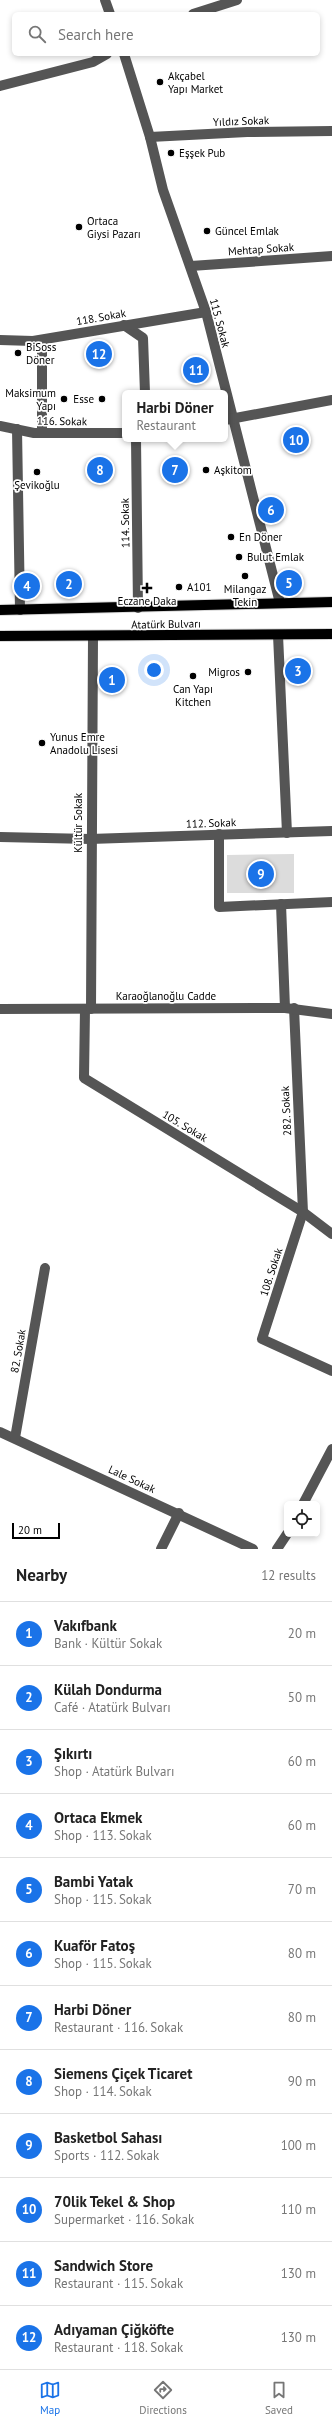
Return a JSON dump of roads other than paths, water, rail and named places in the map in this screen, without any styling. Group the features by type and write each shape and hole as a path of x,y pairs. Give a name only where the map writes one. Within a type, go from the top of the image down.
{"main road":[{"name":"Atatürk Bulvarı","path":"0,610 138,608 332,602"},
{"name":"Atatürk Bulvarı","path":"0,636 93,637 332,634"}],"street":[{"path":"105,0 109,12"},
{"path":"199,12 237,0"},
{"path":"0,86 93,62 104,56"},
{"name":"115. Sokak","path":"125,56 150,137 163,190 206,312 223,390"},
{"name":"Yıldız Sokak","path":"150,137 247,132 332,131"},
{"name":"Mehtap Sokak","path":"191,266 332,256"},
{"name":"118. Sokak","path":"0,340 42,340 206,312"},
{"path":"124,325 143,338 144,390"},
{"path":"42,340 42,433"},
{"path":"229,419 332,400"},
{"name":"115. Sokak","path":"229,419 280,603"},
{"name":"116. Sokak","path":"0,426 42,433 122,433"},
{"path":"17,429 20,610"},
{"name":"114. Sokak","path":"136,442 138,608"},
{"path":"278,635 287,832"},
{"name":"Kültür Sokak","path":"88,1009 93,637"},
{"name":"112. Sokak","path":"0,837 90,839 332,831"},
{"path":"219,834 219,907 332,902"},
{"name":"282. Sokak","path":"281,904 303,1212"},
{"name":"Karaoğlanoğlu Cadde","path":"0,1009 289,1008 332,1014"},
{"name":"105. Sokak","path":"88,1009 84,1078 303,1212 332,1234"},
{"name":"108. Sokak","path":"303,1212 262,1339 332,1371"},
{"name":"82. Sokak","path":"15,1438 45,1268"},
{"name":"Lale Sokak","path":"0,1432 179,1513 253,1549"},
{"path":"305,1501 332,1449"},
{"path":"161,1549 179,1513"},
{"path":"278,1549 285,1537"}],"place":[{"name":"Akçabel Yapı Market","path":"160,82"},
{"name":"Eşşek Pub","path":"171,153"},
{"name":"Ortaca Giysi Pazarı","path":"79,227"},
{"name":"Güncel Emlak","path":"207,231"},
{"name":"BiSoss Döner","path":"18,353"},
{"name":"Adıyaman Çiğköfte","path":"99,354"},
{"name":"Sandwich Store","path":"196,370"},
{"name":"Maksimum Yapı","path":"64,399"},
{"name":"Esse","path":"102,399"},
{"name":"70lik Tekel & Shop","path":"296,440"},
{"name":"Siemens Çiçek Ticaret","path":"100,470"},
{"name":"Harbi Döner","path":"175,470"},
{"name":"Aşkitom","path":"206,470"},
{"name":"Şevikoğlu","path":"37,472"},
{"name":"Kuaför Fatoş","path":"271,510"},
{"name":"En Döner","path":"231,537"},
{"name":"Bulut Emlak","path":"239,557"},
{"name":"Milangaz Tekin","path":"245,576"},
{"name":"Bambi Yatak","path":"289,583"},
{"name":"Külah Dondurma","path":"69,584"},
{"name":"Ortaca Ekmek","path":"27,586"},
{"name":"A101","path":"179,587"},
{"name":"Eczane Daka","path":"147,588"},
{"name":"Şıkırtı","path":"298,671"},
{"name":"Migros","path":"248,672"},
{"name":"Can Yapı Kitchen","path":"193,676"},
{"name":"Vakıfbank","path":"112,680"},
{"name":"Yunus Emre Anadolu Lisesi","path":"42,743"},
{"name":"Basketbol Sahası","path":"261,874"}]}
